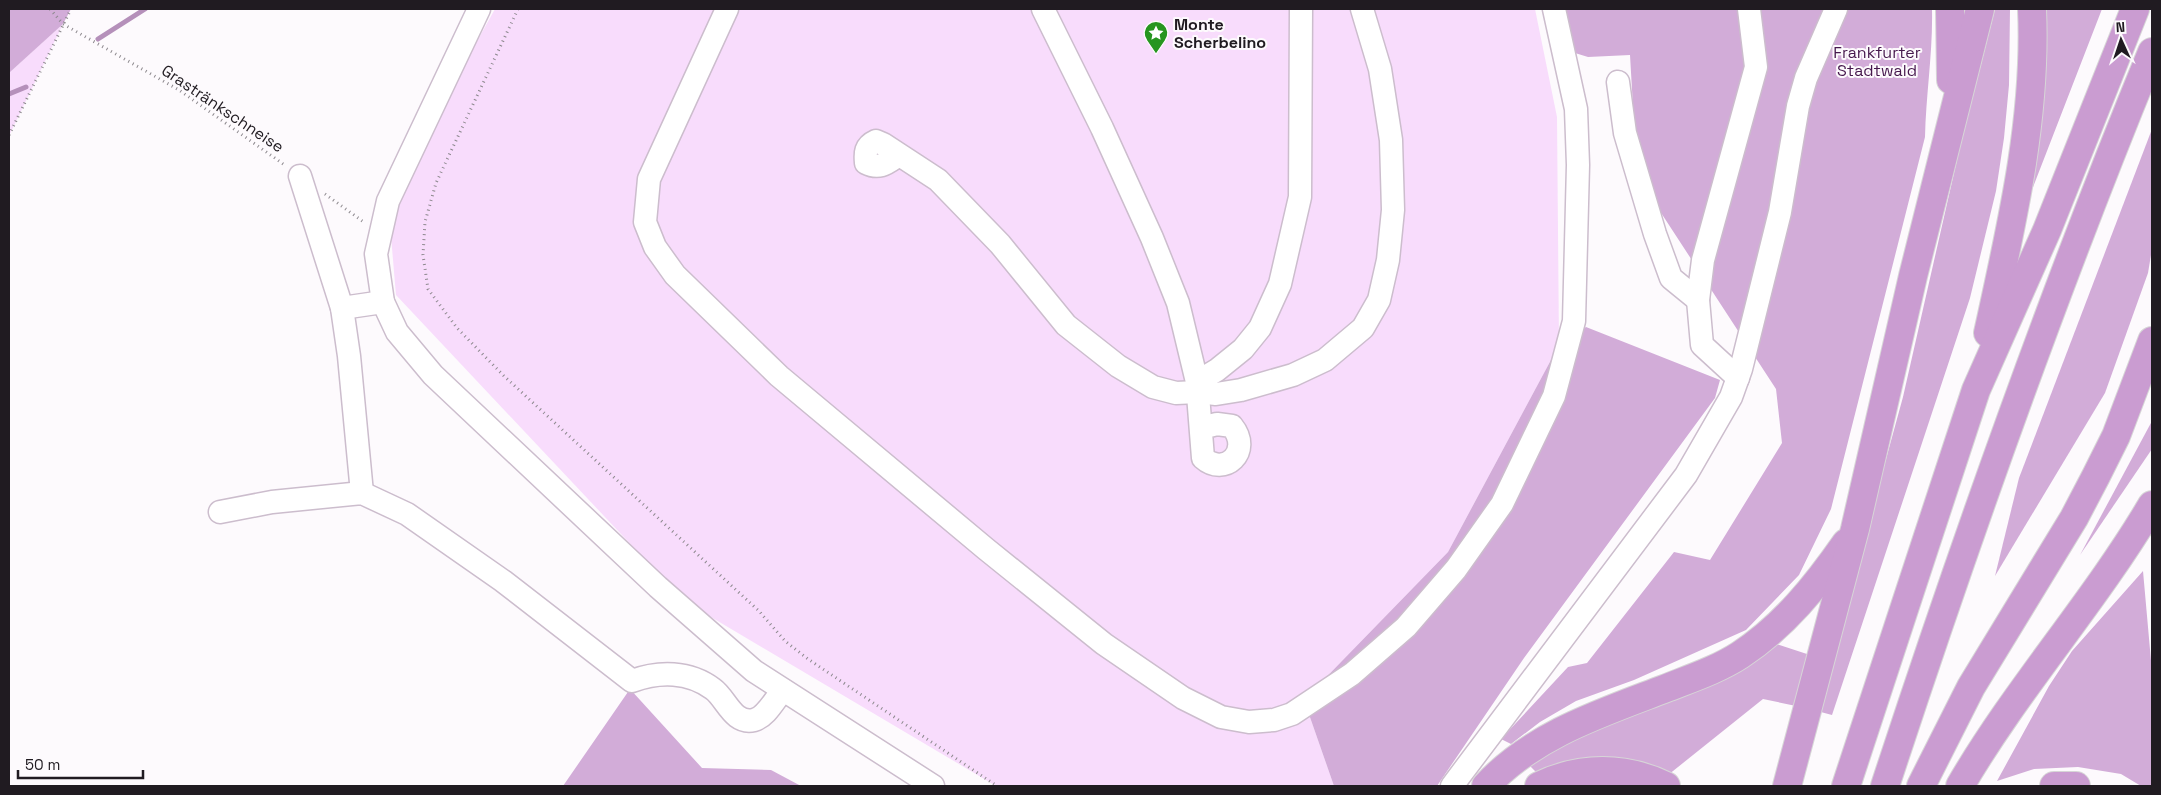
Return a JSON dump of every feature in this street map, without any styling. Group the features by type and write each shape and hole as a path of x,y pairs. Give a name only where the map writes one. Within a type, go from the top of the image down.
{"highway":[{"path":"1950,9 1951,123"},
{"path":"1787,786 1855,530 1951,123 1980,9"},
{"path":"1976,390 2012,217 2027,118 2031,77 2032,9"},
{"path":"1846,786 1976,390 2047,230 2135,9"},
{"path":"1885,786 1931,646 2015,408 2074,248 2152,52"},
{"path":"1922,786 1971,687 2074,518 2096,476 2116,436 2152,341"},
{"path":"1960,786 1979,754 2110,569 2152,505"},
{"path":"1486,786 1520,756 1566,729 1691,679 1739,656 1776,628 1794,611 1822,577 1855,530"},
{"path":"1539,786 1571,774 1593,770 1638,775 1666,786"},
{"path":"2054,786 2076,786"}],"lane":[{"path":"479,9 388,201 376,254 383,302 397,332 432,375 658,587 754,671 933,786"},
{"path":"727,9 648,179 645,222 655,247 675,274 779,376 986,549 1104,644 1184,698 1222,717 1248,722 1274,720 1292,714 1352,674 1406,627 1456,569 1502,504 1554,396 1574,321 1578,165 1576,109 1554,9"},
{"path":"1043,9 1102,128 1152,238 1178,303 1198,387 1201,428"},
{"path":"899,155 938,180 1000,244 1066,325 1118,366 1153,388 1176,393 1198,387 1243,349 1260,328 1280,284 1300,197 1301,9"},
{"path":"1198,387 1216,394 1241,390 1293,375 1325,360 1363,328 1379,300 1388,260 1393,210 1391,140 1380,69 1362,9"},
{"path":"1738,378 1702,345 1698,300 1703,260 1756,67 1749,9"},
{"path":"1452,786 1686,475 1731,397 1738,378 1780,212 1803,87 1816,51 1836,9"},
{"path":"1618,82 1625,133 1655,234 1671,278 1698,300"},
{"path":"300,176 342,308 349,356 362,493"},
{"path":"342,308 383,302"},
{"path":"220,512 272,502 362,493 407,514 503,581 632,681 649,674 668,673 698,679 715,690 728,708 741,719 754,720 766,712 783,690"}],"path":[{"name":"Grastränkschneise","path":"50,9 63,24 179,90 380,233"},
{"path":"9,135 70,9"},
{"path":"518,9 436,183 425,222 423,255 428,289 457,328 504,376 759,611 785,641 808,660 997,786"}],"shaded area":[{"path":"495,9 1535,9 1557,117 1559,345 1448,552 1304,700 1334,786 996,786 684,601 396,295 388,201"},
{"path":"63,24 9,136 9,73"}],"green space":[{"path":"9,9 71,9 63,24 9,73"},
{"name":"Frankfurter Stadtwald","path":"1565,9 1932,9 1925,137 1831,509 1799,575 1746,630 1634,680 1576,701 1540,722 1511,744 1501,739 1568,667 1587,663 1674,552 1710,560 1782,443 1776,389 1637,176 1630,55 1588,57 1575,53"},
{"path":"1995,9 2010,9 2009,85 1996,191 1970,298 1832,715 1817,711 1903,397 1959,151"},
{"path":"2046,9 2102,9 2023,213 2034,162 2044,87"},
{"path":"2152,129 2152,249 2148,273 2105,393 1995,576 2019,478"},
{"path":"1586,327 1720,380 1715,398 1524,658 1437,786 1334,786 1304,700 1448,552 1559,345"},
{"path":"2152,421 2152,449 2080,555"},
{"path":"2143,571 2152,672 2152,786 2141,786 2121,774 2078,767 2034,769 1997,781 2049,686 2072,651"},
{"path":"1770,642 1810,655 1796,706 1763,699 1668,775 1537,773 1527,763"},
{"path":"630,689 702,768 771,770 801,786 563,786"}],"waterway":[{"path":"98,39 145,9"},
{"path":"9,94 26,87"}],"place":[{"name":"Monte Scherbelino","path":"1156,54"}]}
